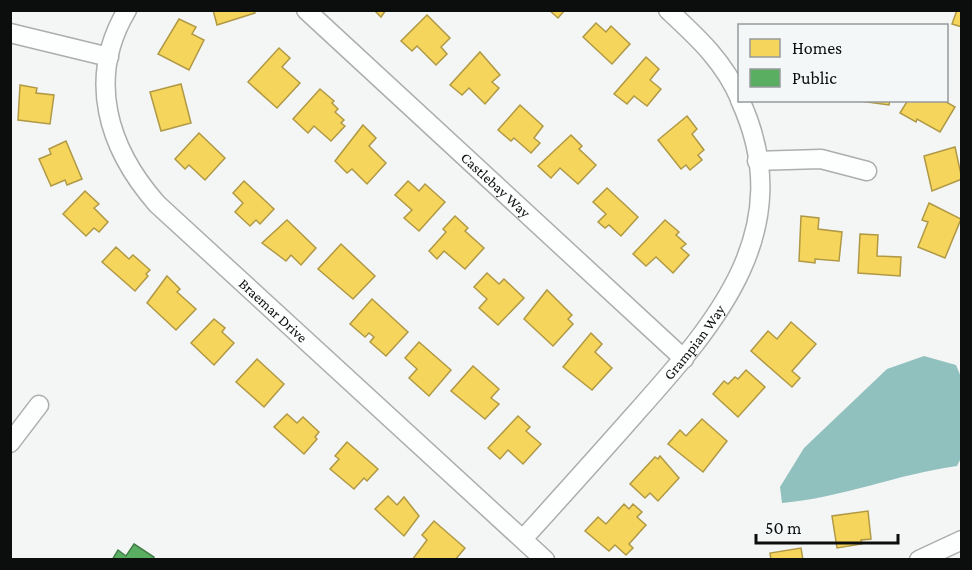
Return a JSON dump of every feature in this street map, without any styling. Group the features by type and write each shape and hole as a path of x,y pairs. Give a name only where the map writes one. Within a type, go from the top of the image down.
{"street":[{"name":"Braemar Drive","path":"127,10 116,31 109,57 106,93 109,119 120,153 139,184 157,204 545,560"},
{"name":"Castlebay Way","path":"306,10 684,359"},
{"name":"Grampian Way","path":"668,10 710,50 725,71 738,96"},
{"path":"10,33 109,57"},
{"name":"Grampian Way","path":"523,539 684,359 737,284 750,250 758,215 758,162 748,119 741,102"},
{"path":"758,162 821,159 867,171"},
{"path":"10,443 39,405"},
{"path":"919,560 950,543 962,540"}],"water":[{"path":"924,356 956,365 961,377 961,458 957,466 913,474 826,496 782,503 780,487 804,448 887,369"}],"building: Homes":[{"path":"213,10 254,10 255,13 217,25"},
{"path":"374,10 386,10 381,17"},
{"path":"549,10 565,10 558,18"},
{"path":"957,10 962,10 962,27 952,24"},
{"path":"427,15 450,38 441,47 447,54 436,65 417,46 412,51 401,41"},
{"path":"179,19 196,27 192,34 204,40 189,70 158,54"},
{"path":"596,23 606,32 611,26 630,44 612,64 583,37"},
{"path":"279,48 290,58 282,67 300,83 277,108 248,82"},
{"path":"480,52 500,75 492,82 499,88 485,104 469,88 462,95 450,85"},
{"path":"646,57 659,69 650,80 661,89 647,106 634,96 627,104 614,94"},
{"path":"181,84 191,123 161,131 150,92"},
{"path":"20,85 37,88 36,93 54,95 50,124 18,120"},
{"path":"320,89 334,101 332,103 338,109 335,112 344,120 341,123 345,126 331,141 314,126 308,133 293,119"},
{"path":"867,102 890,102 889,105"},
{"path":"907,102 946,102 955,107 940,132 917,119 916,122 900,113"},
{"path":"520,105 543,126 534,138 540,143 531,153 514,138 511,141 498,130"},
{"path":"687,116 697,129 692,134 704,150 698,155 702,160 690,170 686,165 681,169 658,140"},
{"path":"363,125 376,138 369,146 386,163 367,184 352,169 347,173 335,161"},
{"path":"199,133 225,158 205,180 189,165 185,169 175,159"},
{"path":"571,135 582,146 579,149 596,165 578,184 560,168 551,178 538,166"},
{"path":"66,141 82,179 67,185 65,180 51,186 39,159 51,154 49,149"},
{"path":"955,147 962,179 932,191 924,156"},
{"path":"244,181 274,209 260,224 256,220 250,226 235,212 243,203 233,193"},
{"path":"408,181 419,191 425,184 445,202 419,231 404,218 412,210 395,195"},
{"path":"607,188 638,217 621,236 609,225 605,228 598,222 606,214 593,202"},
{"path":"85,191 99,204 94,208 108,222 99,232 94,228 86,236 63,214"},
{"path":"929,203 961,219 945,258 918,247 928,222 922,220"},
{"path":"455,216 468,228 465,231 484,248 465,269 444,251 437,259 429,251 446,232 443,229"},
{"path":"801,216 819,218 818,229 842,232 839,261 815,259 815,263 799,261"},
{"path":"287,220 316,248 301,265 291,255 286,261 262,243"},
{"path":"665,220 679,232 676,235 686,244 681,248 689,255 673,273 656,257 646,266 633,254"},
{"path":"860,234 878,235 877,256 901,257 900,276 858,273"},
{"path":"341,244 375,276 353,299 318,269"},
{"path":"116,247 129,259 133,255 150,270 146,274 148,276 135,291 102,262"},
{"path":"487,273 499,284 504,279 524,298 498,325 479,308 487,299 474,287"},
{"path":"167,276 180,289 177,292 196,309 176,330 147,303"},
{"path":"547,290 572,315 568,319 573,324 553,346 524,319"},
{"path":"372,299 408,332 386,356 370,342 374,337 369,333 365,337 350,324"},
{"path":"214,319 225,328 222,332 234,343 214,365 191,343"},
{"path":"791,322 816,344 792,371 800,378 792,387 751,351 768,331 777,339"},
{"path":"591,333 602,344 595,352 612,368 592,390 563,367"},
{"path":"419,342 451,370 429,396 409,378 417,369 405,358"},
{"path":"257,359 284,384 264,407 236,382"},
{"path":"473,366 499,389 491,398 499,404 485,419 451,391"},
{"path":"746,370 765,387 738,417 713,394 724,381 728,384 735,377 738,379"},
{"path":"287,414 297,423 303,417 319,432 315,437 317,439 304,454 274,427"},
{"path":"518,416 530,427 526,431 541,444 523,464 508,450 500,459 488,448"},
{"path":"702,419 727,441 703,472 668,444 680,430 686,436"},
{"path":"347,442 378,469 367,481 364,478 354,489 330,469 339,459 335,456"},
{"path":"660,456 679,478 658,501 650,493 645,498 630,484 655,457 658,459"},
{"path":"388,496 397,505 404,497 419,516 404,536 375,509"},
{"path":"624,504 629,509 633,504 642,512 637,517 646,525 629,544 633,548 626,555 615,545 609,551 585,531 598,517 606,524"},
{"path":"868,511 871,539 861,540 862,544 837,548 832,516"},
{"path":"434,521 465,548 455,560 412,560 427,540 422,535"},
{"path":"801,548 803,560 771,560 770,553"}],"building: Public":[{"path":"134,544 154,557 153,560 112,560 118,550 126,556"}]}
